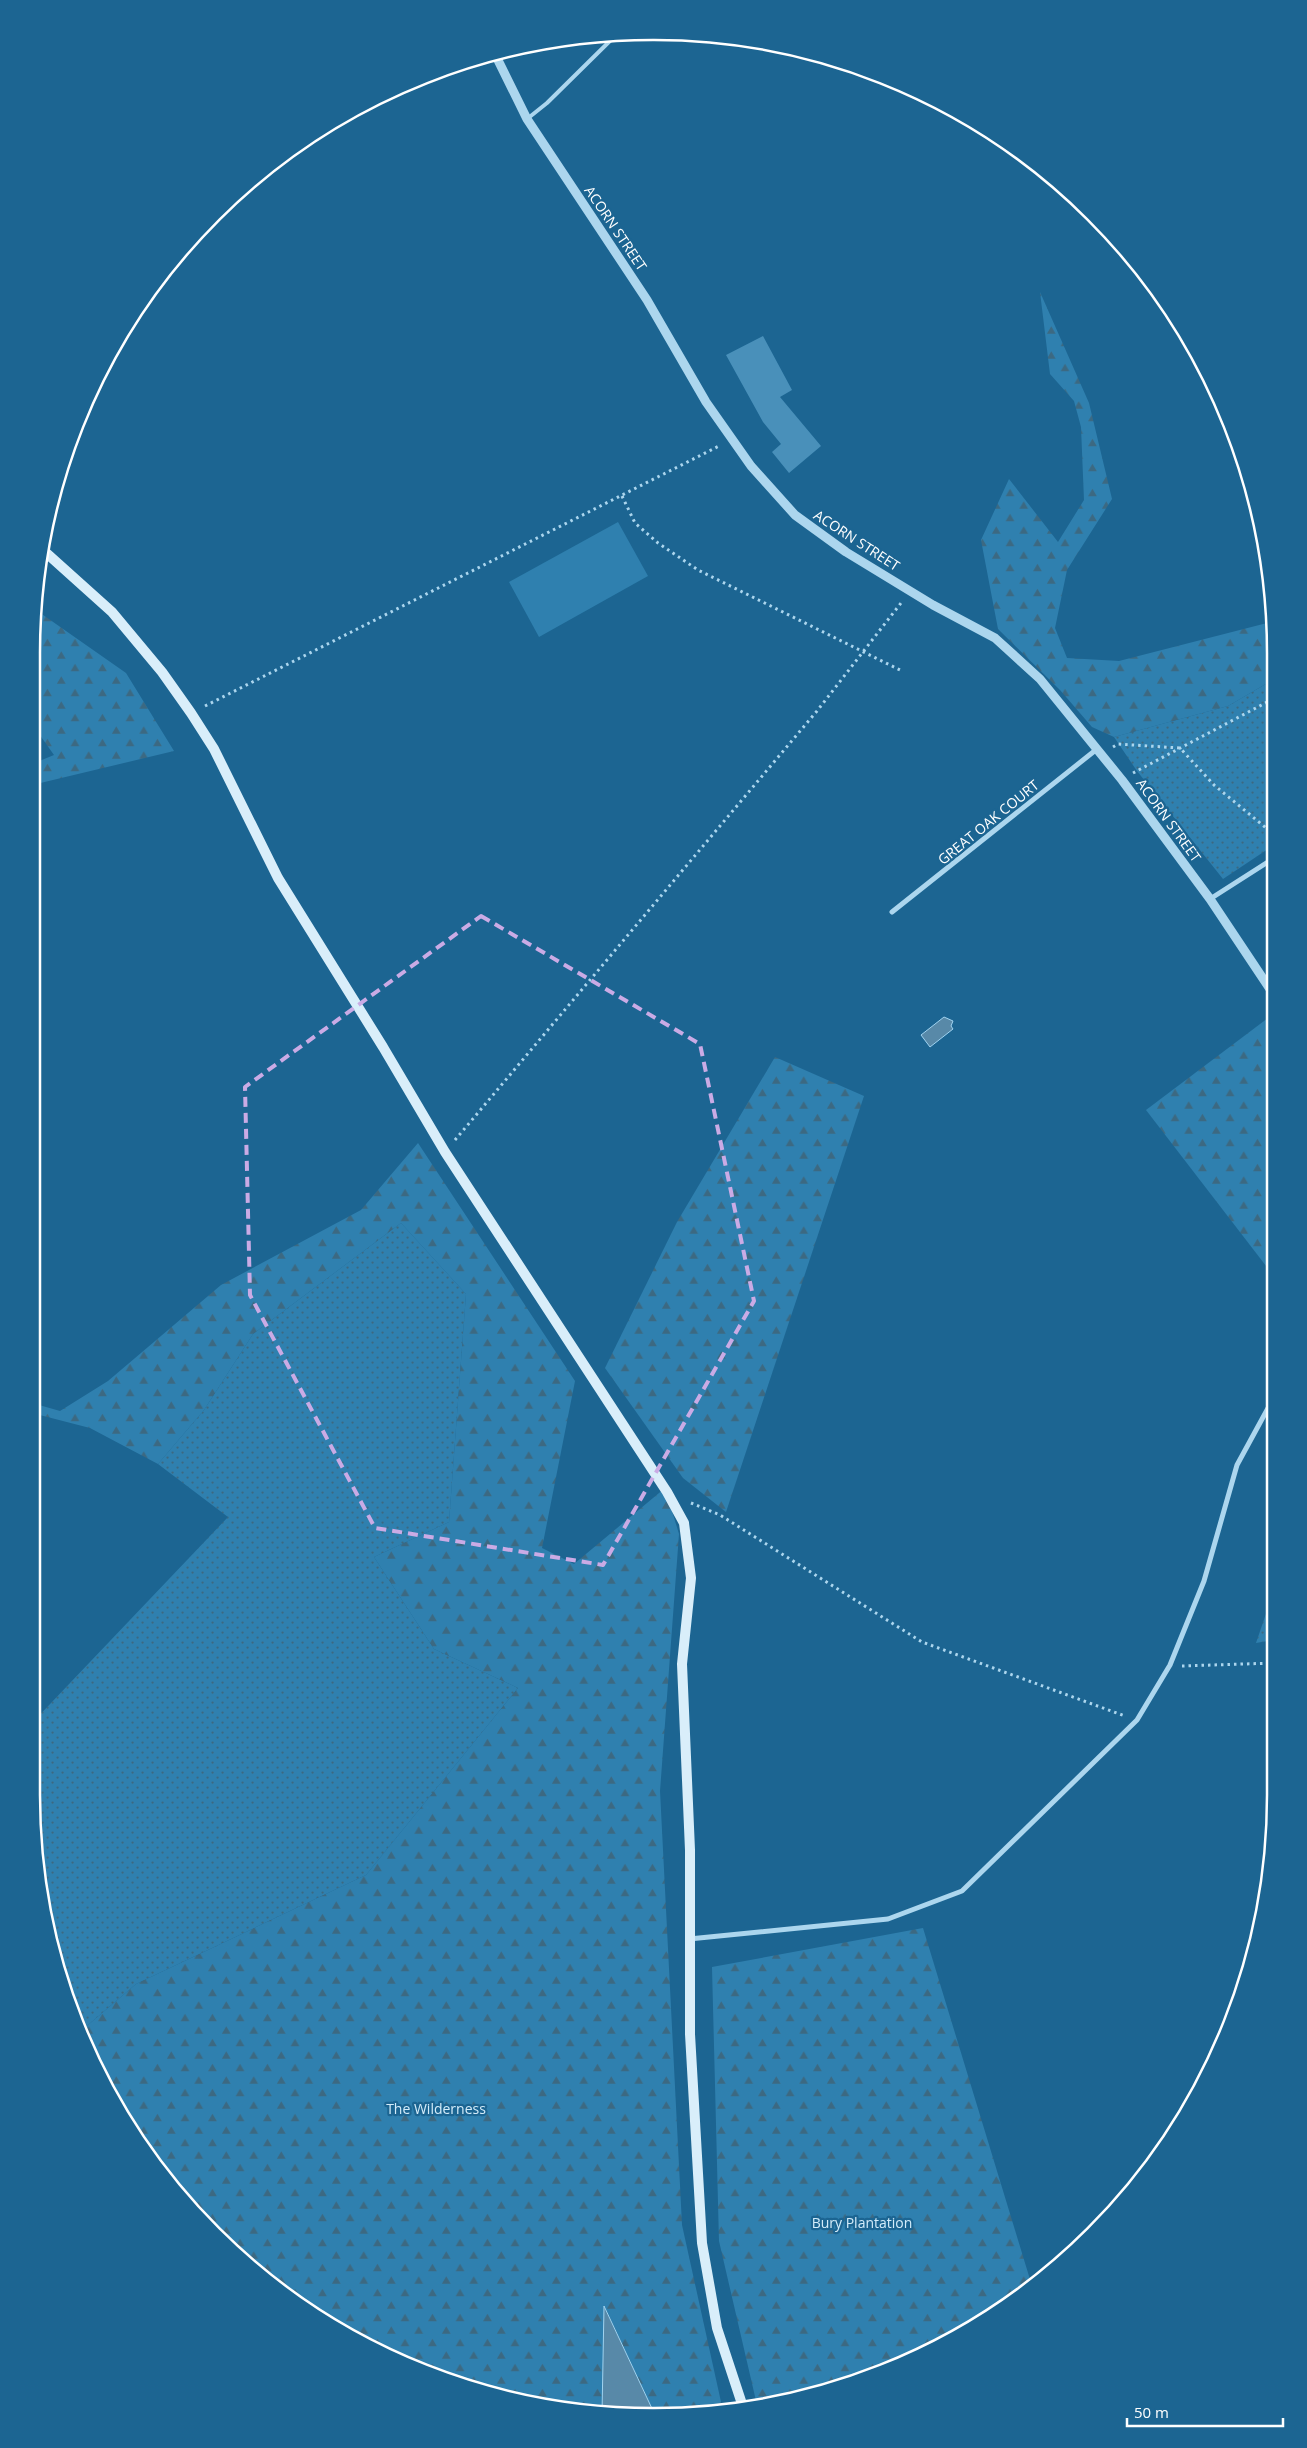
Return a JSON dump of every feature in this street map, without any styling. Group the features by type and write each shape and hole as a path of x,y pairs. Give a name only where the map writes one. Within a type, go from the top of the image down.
{"main road":[{"path":"48,555 112,612 162,672 191,713 214,749 278,878 383,1047 445,1152 667,1492 684,1523 691,1578 682,1664 690,1850 688,1940 690,2034 702,2243 717,2328 741,2402"}],"street":[{"name":"ACORN STREET","path":"498,60 527,119 647,300 706,402 751,466 795,515 846,552 910,591 995,638 1040,679 1122,780 1210,899 1267,984"},
{"name":"GREAT OAK COURT","path":"892,912 1100,751"},
{"path":"1210,899 1267,863"},
{"path":"688,1940 888,1919 962,1891 1137,1720 1170,1665 1204,1581 1237,1465 1267,1410"}],"lane":[{"path":"527,119 547,103 610,41"}],"path":[{"path":"191,713 732,440"},
{"path":"622,496 635,523 658,543 698,570 900,670"},
{"path":"445,1152 817,711 910,591"},
{"path":"1122,780 1267,702"},
{"path":"1100,751 1118,744 1180,748 1214,786 1267,829"},
{"path":"667,1492 720,1516 922,1642 1137,1720"},
{"path":"1170,1665 1202,1666 1267,1663"}],"highlighted area":[{"path":"481,916 700,1044 754,1301 603,1565 375,1528 250,1295 245,1087"}],"green space":[{"path":"1040,292 1089,403 1112,499 1067,570 1055,628 1067,658 1119,661 1266,623 1267,683 1228,706 1114,737 1092,727 1060,690 998,629 981,540 1009,479 1058,542 1084,500 1081,427 1074,401 1050,374"},
{"path":"618,522 648,576 539,637 509,582"},
{"path":"41,613 126,673 174,751 40,783 40,761 54,755 40,735"},
{"path":"1267,683 1267,850 1223,879 1137,771 1114,737 1228,706"},
{"path":"1267,1019 1267,1267 1146,1110"},
{"path":"775,1057 864,1096 726,1512 683,1478 605,1368 677,1222"},
{"name":"The Wilderness","path":"418,1143 575,1381 542,1548 574,1564 665,1488 679,1534 660,1791 682,2225 722,2404 652,2408 605,2307 602,2406 534,2396 456,2375 382,2345 347,2326 313,2305 249,2256 192,2199 143,2135 122,2101 103,2066 86,2027 136,1984 366,1875 518,1688 434,1649 374,1557 449,1522 466,1294 401,1223 253,1334 204,1410 158,1464 90,1428 40,1415 40,1405 60,1411 108,1381 221,1285 361,1210"},
{"path":"401,1223 466,1294 449,1522 374,1557 434,1649 518,1688 366,1875 136,1984 86,2027 61,1953 45,1875 41,1835 40,1715 228,1517 158,1464 204,1410 253,1334"},
{"path":"1267,1611 1267,1641 1256,1643"},
{"name":"Bury Plantation","path":"923,1928 1030,2279 994,2305 925,2345 851,2375 812,2387 756,2399 719,2241 712,1967"}],"shaded area":[{"path":"944,1017 953,1021 951,1026 953,1029 930,1047 921,1035"},
{"path":"604,2306 652,2408 602,2406"}],"building":[{"path":"763,336 792,390 780,397 821,446 789,473 772,452 781,444 763,422 726,355"}]}
